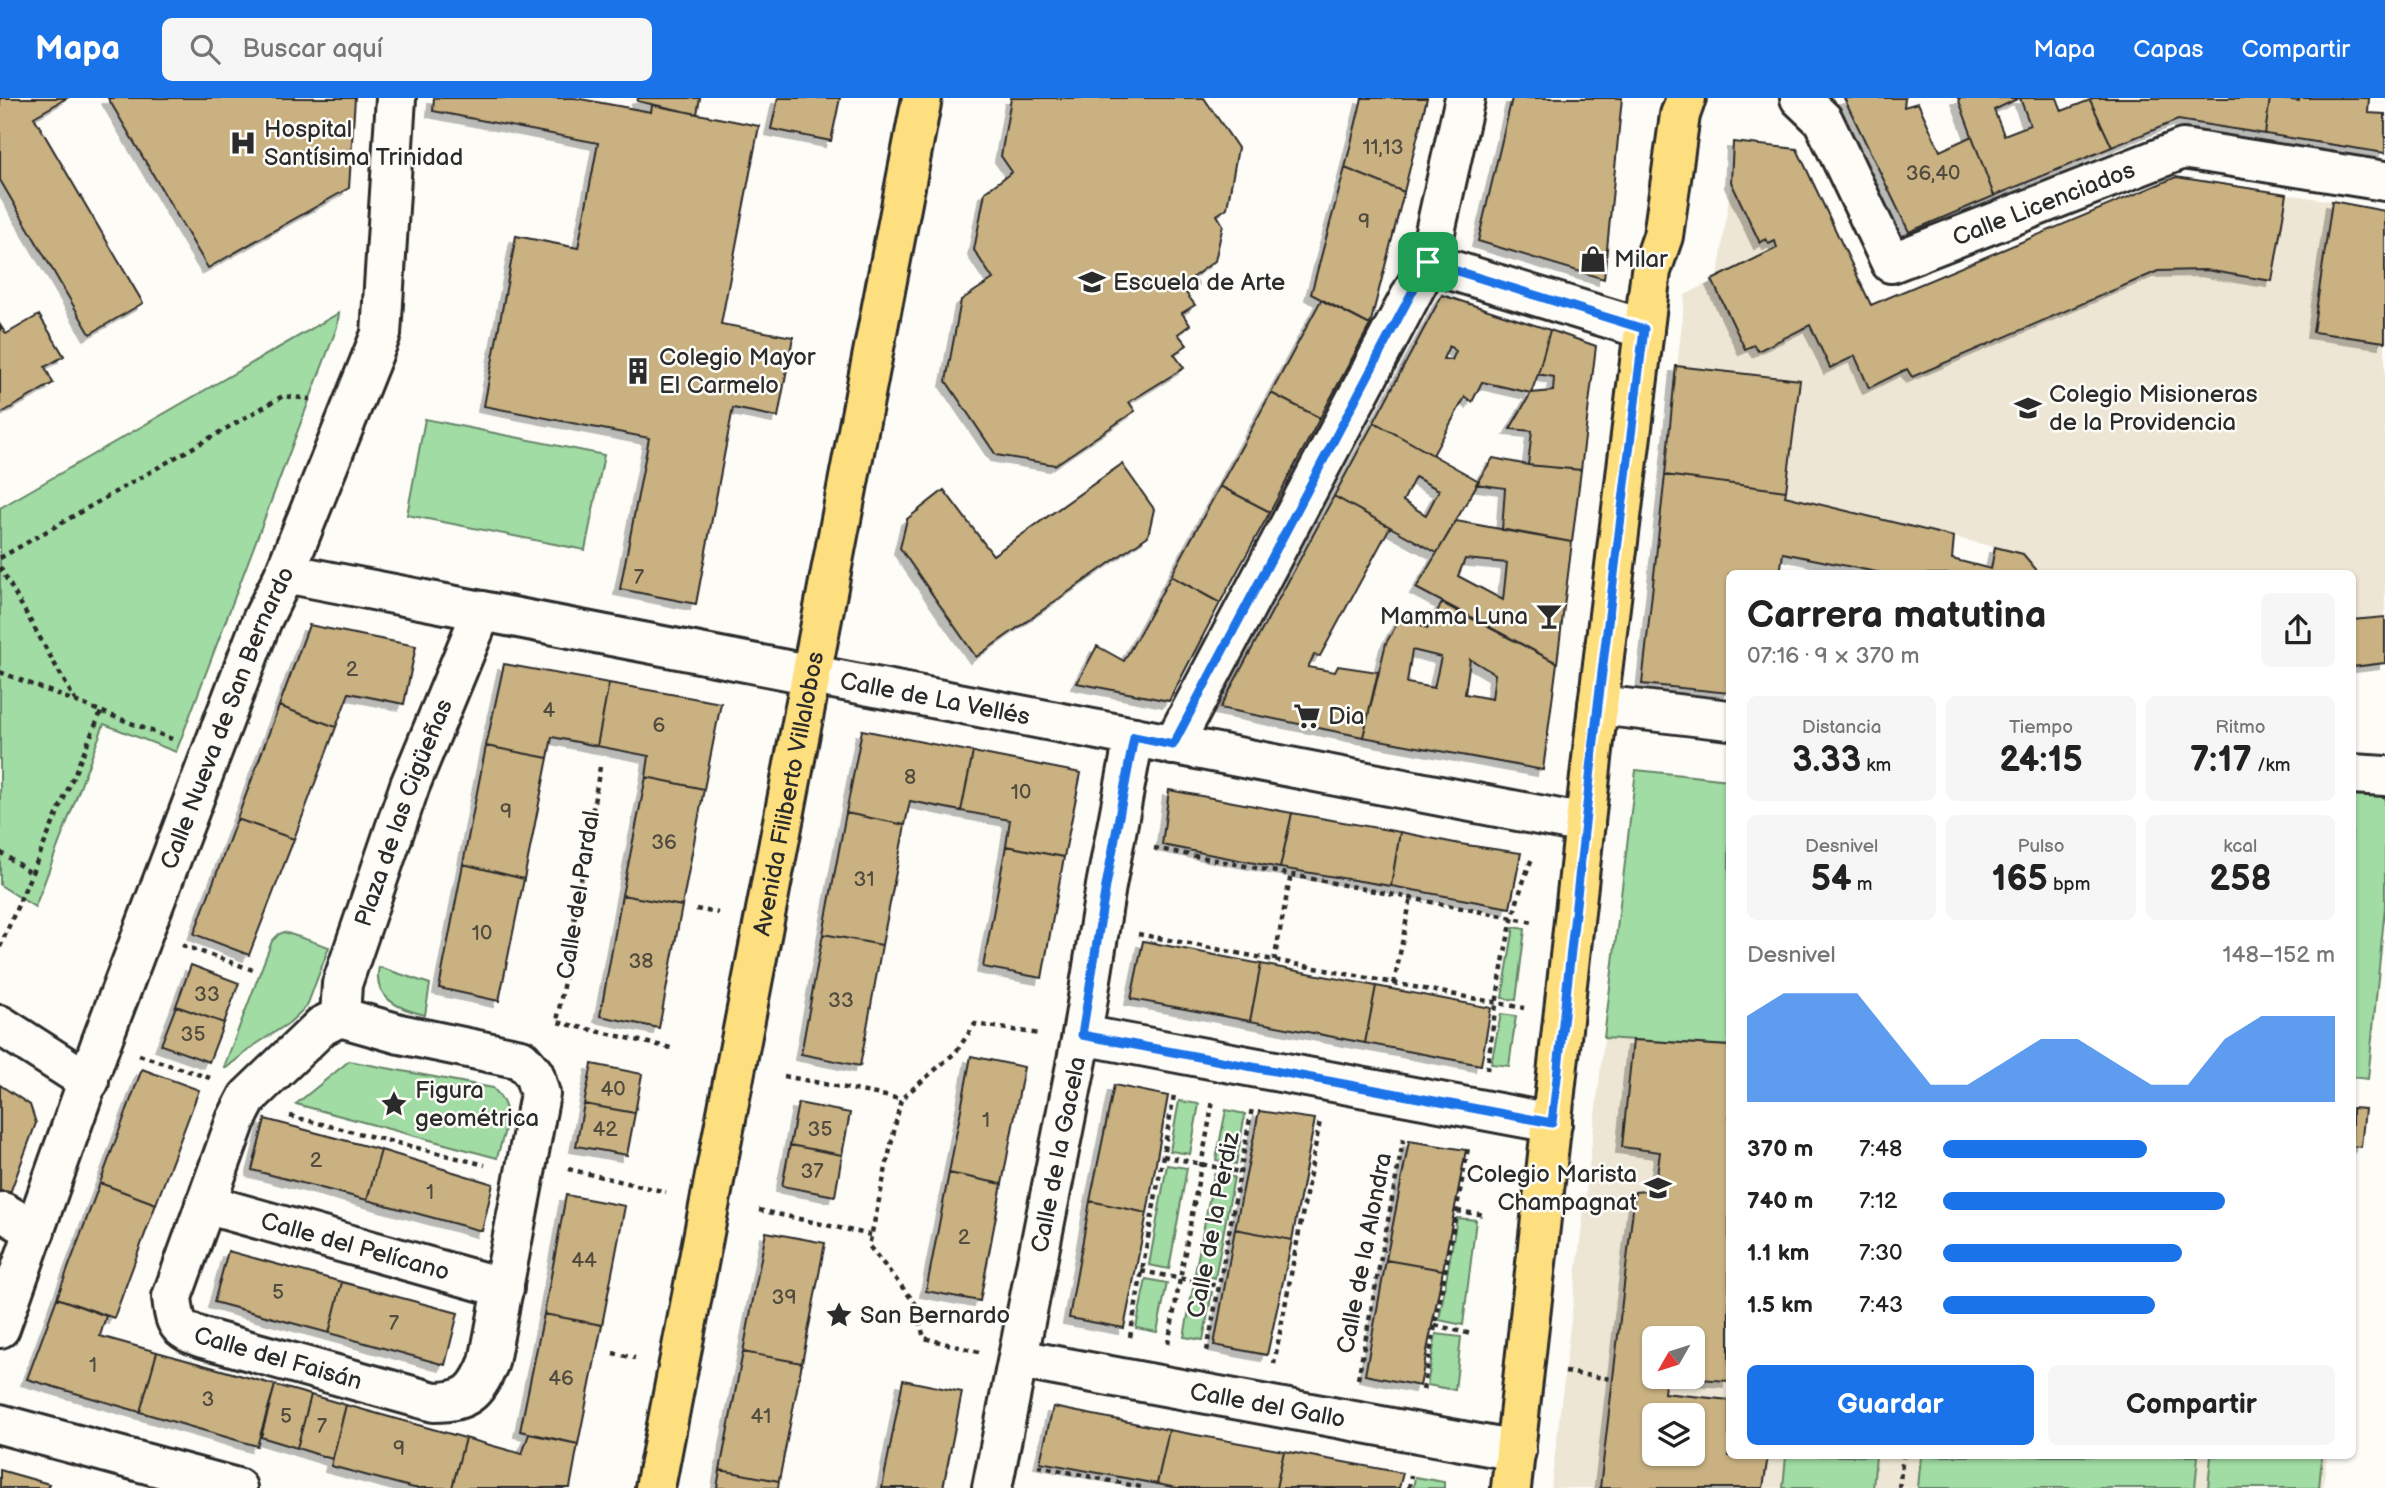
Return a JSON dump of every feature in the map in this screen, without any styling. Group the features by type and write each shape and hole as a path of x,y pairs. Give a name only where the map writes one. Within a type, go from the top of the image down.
{"main road":[{"name":"Avenida Filiberto Villalobos","path":"655,1488 922,98"},
{"path":"1511,1488 1598,705 1651,271 1663,236 1681,115 1686,98"}],"street":[{"name":"Calle Nueva de San Bernardo","path":"0,1328 19,1222 89,1082 101,1043 262,620 285,573 381,334 396,98"},
{"path":"1173,745 1428,262 1465,98"},
{"name":"Calle Licenciados","path":"1800,98 1823,120 1891,263 2183,149 2385,181"},
{"path":"1428,262 1644,329"},
{"name":"Calle de La Vellés","path":"285,573 1585,824"},
{"name":"Plaza de las Cigüeñas","path":"340,1017 342,984 410,785 482,611"},
{"path":"1598,705 1726,720"},
{"name":"Calle de la Gacela","path":"992,1488 1082,1035 1134,737"},
{"path":"2356,774 2385,776"},
{"path":"340,1017 400,1034 521,1059 534,1074 540,1094 504,1288"},
{"name":"Calle del Faisán","path":"340,1017 321,1026 247,1097 236,1120 172,1297 175,1322 185,1332 434,1402 454,1402 465,1398 483,1378 489,1362 504,1288"},
{"path":"0,1026 89,1082"},
{"path":"1082,1035 1552,1123"},
{"name":"Calle del Pelícano","path":"205,1204 504,1288"},
{"name":"Calle del Gallo","path":"1018,1359 1516,1451"},
{"path":"0,1424 237,1488"}],"path":[{"path":"0,558 283,396 318,400"},
{"path":"0,567 76,702"},
{"path":"0,672 174,739"},
{"path":"0,947 101,712"},
{"name":"Calle del Pardal","path":"600,767 557,1022 671,1048"},
{"path":"1150,848 1533,922"},
{"path":"1486,1073 1513,917 1524,877 1536,849"},
{"path":"0,852 31,873"},
{"path":"1274,961 1291,874"},
{"path":"1394,984 1410,897"},
{"path":"696,909 718,913"},
{"path":"144,931 253,970"},
{"path":"1134,934 1524,1008"},
{"path":"979,1352 924,1338 915,1303 869,1246 871,1235 901,1099 956,1052 975,1024 1041,1034"},
{"path":"101,1043 214,1079"},
{"path":"784,1076 901,1099"},
{"path":"1129,1341 1175,1087"},
{"path":"1168,1348 1214,1093"},
{"name":"Calle de la Perdiz","path":"1206,1355 1253,1101"},
{"path":"285,1114 526,1168 567,1169 666,1192"},
{"path":"1273,1367 1321,1114"},
{"name":"Calle de la Alondra","path":"1357,1383 1406,1129"},
{"path":"1422,1396 1469,1140"},
{"path":"1163,1157 1240,1172"},
{"path":"759,1210 871,1235"},
{"path":"1457,1211 1485,1216"},
{"path":"1141,1271 1219,1286"},
{"path":"1435,1325 1471,1334"},
{"path":"613,1353 635,1358"},
{"path":"1564,1372 1612,1380"},
{"path":"1899,1488 1903,1459"},
{"path":"1034,1466 1145,1488"}],"shaded area":[{"name":"Colegio Misioneras de la Providencia","path":"1733,142 1797,149 1871,305 2176,177 2332,201 2313,331 2385,342 2385,617 2356,620 2356,570 2037,570 2023,554 1785,496 1785,491 1665,475 1685,295 1718,278 1731,182"},
{"name":"Colegio Marista Champagnat","path":"1636,770 1726,780 1726,1459 2327,1459 2323,1488 1551,1488"}],"green space":[{"path":"339,313 337,327 176,752 104,724 35,907 0,885 0,508"},
{"path":"425,419 604,455 585,550 407,515"},
{"path":"1636,770 1726,780 1726,1046 1604,1038"},
{"path":"2356,789 2385,791 2385,907 2368,1079 2356,1078"},
{"path":"1514,927 1525,929 1516,1000 1502,998"},
{"path":"284,932 329,947 307,1006 289,1023 226,1068 224,1067 272,941"},
{"path":"379,967 430,984 425,1015 397,1005 384,994 378,978"},
{"path":"1501,1014 1516,1016 1509,1066 1491,1064"},
{"path":"349,1061 493,1088 505,1105 507,1113 497,1158 296,1104"},
{"path":"1179,1101 1199,1104 1190,1154 1170,1151"},
{"path":"1226,1110 1245,1114 1236,1164 1216,1160"},
{"path":"1167,1165 1187,1168 1169,1269 1149,1265"},
{"path":"1214,1174 1234,1177 1215,1278 1195,1273"},
{"path":"1457,1218 1476,1220 1463,1325 1439,1320"},
{"path":"1146,1279 1167,1283 1157,1332 1136,1328"},
{"path":"1193,1288 1212,1292 1203,1340 1184,1337"},
{"path":"1436,1334 1461,1337 1455,1390 1427,1385"},
{"path":"1786,1459 1876,1459 1873,1488 1783,1488"},
{"path":"1921,1459 2198,1459 2195,1488 1918,1488"},
{"path":"2211,1459 2322,1459 2319,1488 2208,1488"},
{"path":"1415,1477 1444,1482 1444,1488 1413,1488"}],"building":[{"path":"0,98 67,98 34,117 143,303 90,334 0,180"},
{"name":"Hospital Santísima Trinidad","path":"108,98 355,98 349,188 208,268"},
{"name":"Colegio Mayor El Carmelo","path":"434,98 575,98 651,112 652,105 759,126 721,324 793,337 778,417 733,408 696,604 620,589 649,438 484,406 516,236 578,248 598,143 433,111"},
{"path":"638,98 700,98 697,114 637,101"},
{"path":"778,98 840,98 831,141 771,129"},
{"name":"Escuela de Arte","path":"1011,98 1204,98 1238,148 1227,208 1217,215 1223,225 1215,261 1193,277 1198,285 1186,293 1195,305 1182,313 1190,325 1178,334 1187,345 1174,354 1184,368 1129,402 1135,411 1055,465 996,455 946,381 961,300 993,279 974,250 985,192 1012,172 1001,156"},
{"path":"1362,98 1427,98 1404,192 1345,168"},
{"path":"1512,98 1622,98 1604,279 1478,241"},
{"path":"1844,98 1905,98 1904,107 1918,103 1940,151 1972,136 1994,196 1909,232"},
{"path":"1958,98 2019,98 1994,110 2004,135 2030,125 2020,98 2057,98 2062,111 2090,100 2112,147 1994,196"},
{"path":"2270,98 2265,134 2178,120 2112,147 2090,100"},
{"path":"2270,98 2299,101 2299,98 2369,98 2368,113 2385,114 2385,153 2265,134"},
{"path":"1733,142 1797,149 1871,305 2176,177 2287,194 2272,281 2206,270 2158,271 1912,377 1907,369 1869,388 1855,356 1830,368 1810,325 1758,351 1754,345 1745,349 1712,280 1777,248 1775,241 1769,244 1766,239 1760,243 1731,182"},
{"path":"1345,168 1404,192 1370,325 1311,294"},
{"path":"2332,201 2385,211 2385,342 2313,332"},
{"path":"1442,295 1550,330 1531,393 1482,382 1472,402 1465,397 1433,455 1374,422","holes":["1449,346 1456,351 1452,360 1443,359"]},
{"path":"1321,300 1370,325 1320,418 1271,393"},
{"path":"39,315 64,356 45,367 53,383 0,414 0,325 6,334"},
{"path":"1550,330 1596,346 1581,470 1528,465 1532,431 1510,429 1531,393 1553,391 1554,377 1538,374"},
{"path":"1676,366 1800,380 1786,491 1665,475"},
{"path":"1271,393 1320,418 1270,512 1220,486"},
{"path":"1374,422 1479,481 1437,553 1334,496","holes":["1415,477 1439,490 1426,515 1403,501"]},
{"path":"1493,458 1528,465 1581,470 1572,542 1502,530 1505,488 1476,484"},
{"path":"1122,464 1154,509 1148,536 976,657 900,548 907,519 944,490 993,555"},
{"path":"1665,475 1786,491 1785,496 1954,537 1952,559 1991,569 1995,547 2023,554 2037,570 1866,570 1783,553 1781,570 1726,570 1726,693 1642,684"},
{"path":"1220,486 1270,512 1220,603 1171,576"},
{"path":"1334,496 1390,527 1320,656 1314,655 1308,667 1335,672 1338,666 1378,672 1363,737 1220,708"},
{"path":"1456,521 1572,542 1557,663 1416,588","holes":["1465,559 1507,563 1503,600 1458,576"]},
{"path":"1171,576 1220,603 1169,701 1077,683 1097,646 1124,661"},
{"path":"1442,603 1557,663 1543,770 1363,737 1386,643 1402,615 1427,628","holes":["1412,650 1441,657 1434,688 1407,683","1470,659 1495,674 1492,699 1465,694"]},
{"path":"2385,617 2385,663 2356,667 2356,620"},
{"path":"309,625 416,646 404,704 349,693 336,727 279,706"},
{"path":"504,664 609,683 597,746 552,737 548,758 486,746"},
{"path":"609,683 721,703 704,789 646,777 649,756 597,746"},
{"path":"279,706 336,727 294,839 237,819"},
{"path":"862,730 973,752 961,811 910,801 905,825 846,813"},
{"path":"486,746 548,758 524,879 463,864"},
{"path":"973,752 1081,773 1064,857 1006,846 1010,820 961,811"},
{"path":"646,777 704,789 682,906 622,895"},
{"path":"1169,790 1292,813 1280,868 1162,845"},
{"path":"846,813 905,825 882,945 823,934"},
{"path":"1292,813 1400,832 1391,886 1280,868"},
{"path":"237,819 294,839 249,955 194,934"},
{"path":"1400,832 1521,853 1510,908 1391,886"},
{"path":"1006,846 1064,857 1042,978 983,967"},
{"path":"463,864 524,879 499,1001 439,988"},
{"path":"622,895 682,906 659,1028 600,1016"},
{"path":"823,934 882,945 860,1066 801,1054"},
{"path":"1143,941 1261,964 1250,1021 1131,999"},
{"path":"1261,964 1376,986 1365,1043 1250,1021"},
{"path":"191,965 239,983 224,1023 176,1006"},
{"path":"1376,986 1491,1008 1481,1065 1365,1043"},
{"path":"176,1006 224,1023 209,1062 161,1045"},
{"name":"Colegio Marista Champagnat","path":"1633,1040 1726,1046 1726,1381 1705,1379 1705,1326 1642,1326 1642,1390 1664,1390 1664,1393 1726,1400 1726,1459 1768,1459 1763,1488 1600,1488 1635,1192 1655,1190 1660,1152 1622,1147"},
{"path":"971,1056 1024,1067 1002,1184 949,1173"},
{"path":"592,1064 642,1074 635,1113 584,1104"},
{"path":"142,1069 199,1090 156,1204 100,1183"},
{"path":"0,1085 30,1105 36,1123 0,1220"},
{"path":"1114,1085 1168,1096 1147,1213 1090,1201"},
{"path":"798,1103 850,1113 842,1155 790,1145"},
{"path":"584,1104 635,1113 627,1155 576,1146"},
{"path":"2356,1108 2365,1109 2361,1147 2356,1146"},
{"path":"1259,1111 1315,1119 1292,1240 1235,1229"},
{"path":"265,1119 381,1150 367,1200 252,1170"},
{"path":"1409,1141 1466,1150 1443,1270 1386,1260"},
{"path":"790,1145 842,1155 835,1196 782,1186"},
{"path":"381,1150 493,1184 482,1231 367,1200"},
{"path":"949,1173 1002,1184 980,1301 926,1291"},
{"path":"100,1183 156,1204 114,1318 57,1298"},
{"path":"566,1195 625,1206 602,1325 544,1314"},
{"path":"1090,1201 1147,1213 1124,1328 1069,1318"},
{"path":"1235,1229 1292,1240 1267,1355 1214,1345"},
{"path":"766,1232 825,1243 802,1363 743,1352"},
{"path":"228,1251 342,1282 329,1333 214,1302"},
{"path":"1386,1260 1443,1270 1420,1386 1365,1375"},
{"path":"342,1282 458,1313 445,1365 329,1333"},
{"path":"57,1298 106,1316 100,1336 157,1352 140,1412 27,1379"},
{"path":"544,1314 602,1325 578,1444 520,1431"},
{"path":"157,1352 275,1385 257,1446 140,1412"},
{"path":"743,1352 802,1363 779,1481 720,1470"},
{"path":"903,1380 962,1392 943,1488 882,1488"},
{"path":"275,1385 311,1395 297,1448 261,1437"},
{"path":"311,1395 346,1405 332,1459 297,1448"},
{"path":"346,1405 465,1438 452,1488 414,1488 331,1466"},
{"path":"1053,1407 1169,1430 1157,1484 1040,1462"},
{"path":"1169,1430 1284,1451 1276,1488 1177,1488 1157,1484"},
{"path":"529,1434 578,1444 570,1488 452,1488 465,1438 522,1454"},
{"path":"1284,1451 1403,1473 1399,1488 1276,1488"},
{"path":"0,1470 49,1484 47,1488 0,1488"},
{"path":"720,1470 779,1481 778,1488 717,1488"}],"place":[{"name":"Hospital Santísima Trinidad","path":"243,143"},
{"name":"Milar","path":"1593,259"},
{"name":"Escuela de Arte","path":"1092,282"},
{"name":"Colegio Mayor El Carmelo","path":"638,371"},
{"name":"Colegio Misioneras de la Providencia","path":"2028,408"},
{"name":"Mamma Luna","path":"1549,616"},
{"name":"Dia","path":"1307,716"},
{"name":"Figura geométrica","path":"394,1104"},
{"name":"Colegio Marista Champagnat","path":"1658,1188"},
{"name":"San Bernardo","path":"839,1315"}],"route":[{"path":"1428,262 1644,329 1598,705 1552,1123 1082,1035 1134,737 1173,745 1428,262"}]}
